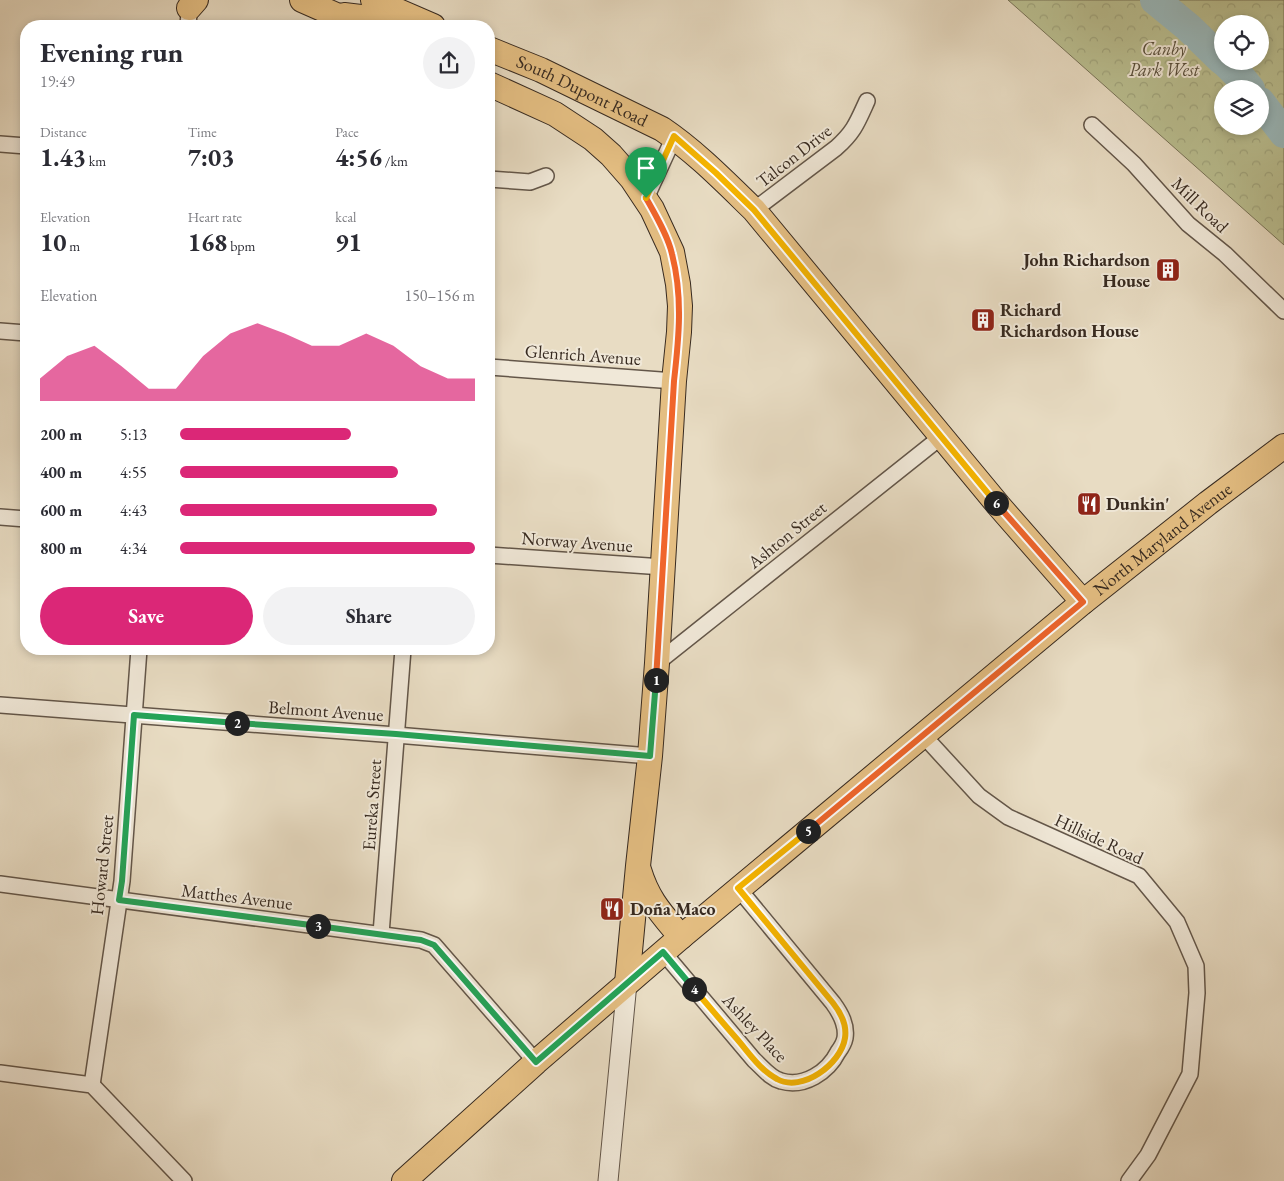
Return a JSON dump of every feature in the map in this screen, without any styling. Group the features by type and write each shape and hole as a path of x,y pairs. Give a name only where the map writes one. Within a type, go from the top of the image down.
{"main road":[{"path":"302,0 347,20"},
{"path":"373,0 419,20"},
{"path":"333,14 374,20"},
{"name":"South Dupont Road","path":"495,52 541,70 662,129 674,136 716,173 754,210 941,437 1083,602"},
{"name":"South Dupont Road","path":"495,87 555,114 593,139 616,161 646,198 656,216 672,252 678,284 680,306 679,332 674,381 657,663 650,756 627,983"},
{"name":"North Maryland Avenue","path":"404,1181 536,1062 738,888 1083,602 1284,446"},
{"path":"638,866 648,895 680,937"}],"street":[{"name":"Talcon Drive","path":"754,210 848,137 855,127 867,101"},
{"name":"Mill Road","path":"1092,124 1134,164 1188,224 1225,254 1284,311"},
{"path":"646,198 674,136"},
{"path":"0,144 20,146"},
{"path":"495,179 530,182 546,176"},
{"path":"0,331 20,333"},
{"name":"Glenrich Avenue","path":"495,367 674,381"},
{"name":"Ashton Street","path":"657,663 941,437"},
{"path":"0,517 20,519"},
{"name":"Norway Avenue","path":"495,554 663,567"},
{"name":"Howard Street","path":"92,1085 122,881 139,655"},
{"name":"Eureka Street","path":"381,934 403,655"},
{"name":"Belmont Avenue","path":"0,705 396,734 650,756"},
{"name":"Hillside Road","path":"923,735 986,802 1008,818 1139,876 1177,922 1196,966 1197,993 1190,1074 1148,1155 1129,1181"},
{"name":"Matthes Avenue","path":"0,884 421,940 434,945 536,1062"},
{"name":"Ashley Place","path":"663,952 754,1060 779,1081 803,1081 816,1076 826,1069 835,1059 845,1039 845,1027 841,1015 738,888"},
{"name":"South Dupont Road","path":"608,1181 627,983"},
{"path":"0,1073 92,1085 184,1181"}],"green space":[{"name":"Canby Park West","path":"1008,0 1284,0 1284,245"}],"waterway":[{"path":"1155,0 1188,27 1214,52"},
{"path":"1233,70 1243,80"},
{"path":"1269,114 1284,133"}],"place":[{"name":"John Richardson House","path":"1168,270"},
{"name":"Richard Richardson House","path":"983,320"},
{"name":"Dunkin'","path":"1089,504"},
{"name":"Doña Maco","path":"612,909"}],"route":[{"path":"674,136 754,210 999,506 1083,602 738,888 841,1015 845,1027 845,1039 838,1054 826,1069 816,1076 803,1081 779,1081 754,1060 663,952 536,1062 434,945 421,940 381,934 119,900 134,715 396,734 650,756 680,306 672,252 646,198 674,136"}]}
